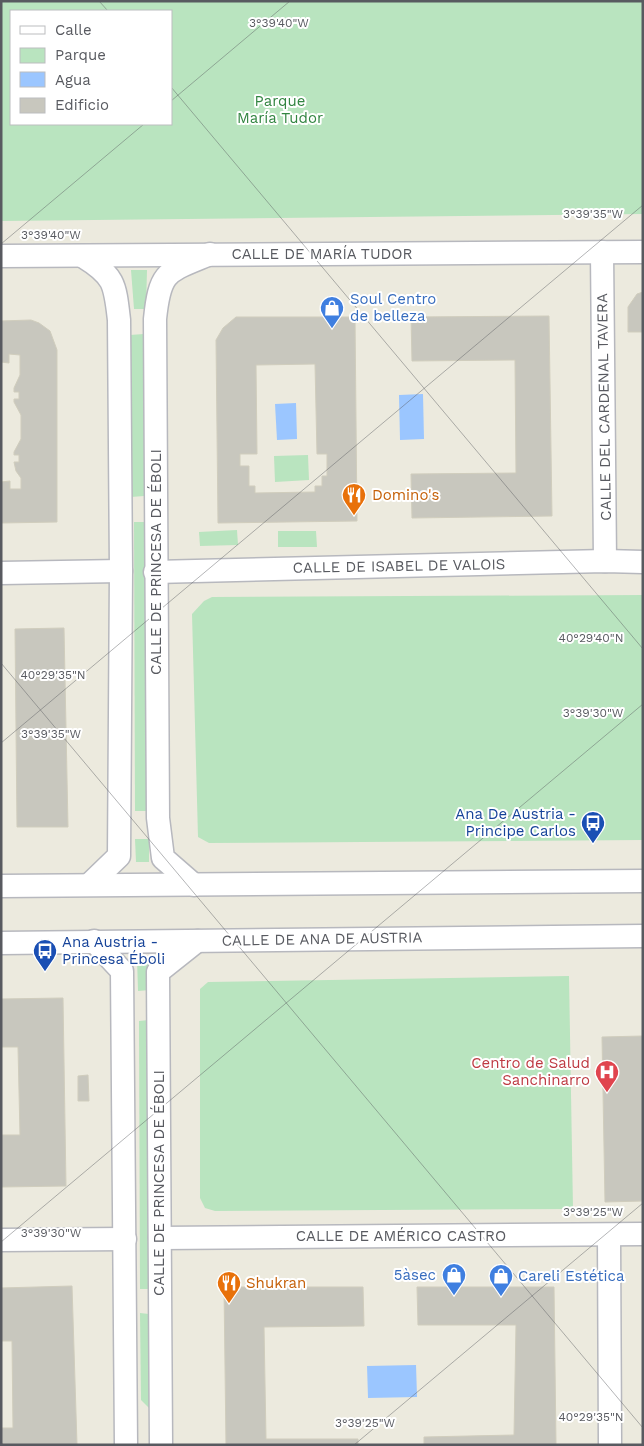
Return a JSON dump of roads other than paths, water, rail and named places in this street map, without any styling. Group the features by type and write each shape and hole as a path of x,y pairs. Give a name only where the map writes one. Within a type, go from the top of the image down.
{"street":[{"name":"CALLE DEL CARDENAL TAVERA","path":"602,252 605,561"},
{"name":"CALLE DE MARÍA TUDOR","path":"1,256 84,257 210,254 643,252"},
{"name":"CALLE DE PRINCESA DE ÉBOLI","path":"194,885 163,858 158,818 155,319 158,290 172,270 210,254"},
{"path":"84,257 103,269 111,279 116,289 119,320 121,571 119,856 90,884"},
{"name":"CALLE DE ISABEL DE VALOIS","path":"156,572 605,561 643,562"},
{"path":"1,572 121,571"},
{"path":"1,886 643,880"},
{"name":"CALLE DE ANA DE AUSTRIA","path":"1,943 643,936"},
{"name":"CALLE DE PRINCESA DE ÉBOLI","path":"161,1445 158,972 198,940"},
{"path":"94,941 122,971 126,1445"},
{"name":"CALLE DE AMÉRICO CASTRO","path":"160,1238 643,1234"},
{"path":"609,1235 610,1445"},
{"path":"1,1240 125,1239"},
{"path":"126,1408 142,1445"}],"water":[{"path":"423,394 424,439 400,440 399,395"},
{"path":"296,403 297,439 277,440 275,404"},
{"path":"416,1365 417,1397 368,1398 367,1366"}],"place":[{"name":"Soul Centro de belleza","path":"332,329"},
{"name":"Domino's","path":"354,516"},
{"name":"Ana De Austria - Principe Carlos","path":"593,844"},
{"name":"Ana Austria - Princesa Éboli","path":"45,972"},
{"name":"Centro de Salud Sanchinarro","path":"607,1093"},
{"name":"5àsec","path":"454,1296"},
{"name":"Careli Estética","path":"501,1297"},
{"name":"Shukran","path":"229,1304"}],"park label":[{"name":"Parque María Tudor","path":"280,110"}]}
